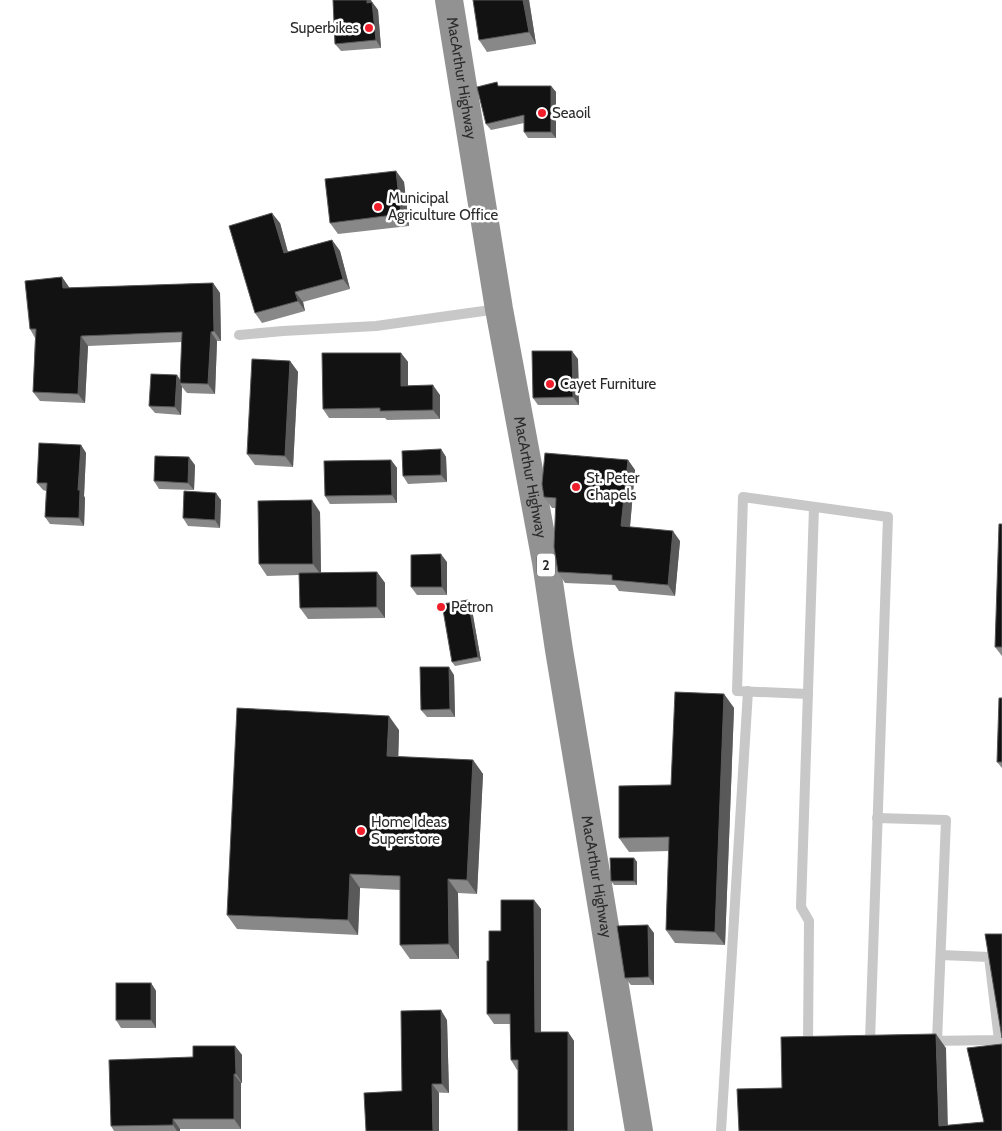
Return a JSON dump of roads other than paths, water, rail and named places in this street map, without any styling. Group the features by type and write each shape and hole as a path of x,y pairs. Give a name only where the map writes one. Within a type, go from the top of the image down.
{"highway":[{"name":"MacArthur Highway","path":"449,0 499,309 546,562 639,1131"}],"lane":[{"path":"239,336 376,326 499,309"},
{"path":"808,694 737,691 743,497 888,517 871,1041"},
{"path":"814,507 801,907 809,920 808,1042 826,1042"},
{"path":"721,1131 748,691"},
{"path":"878,818 946,820 938,1040"},
{"path":"918,1041 999,1040 989,957 940,955"}],"place":[{"name":"Superbikes","path":"369,28"},
{"name":"Seaoil","path":"542,113"},
{"name":"Municipal Agriculture Office","path":"378,207"},
{"name":"Cayet Furniture","path":"550,384"},
{"name":"St. Peter Chapels","path":"576,487"},
{"name":"Petron","path":"441,607"},
{"name":"Home Ideas Superstore","path":"361,831"}]}
